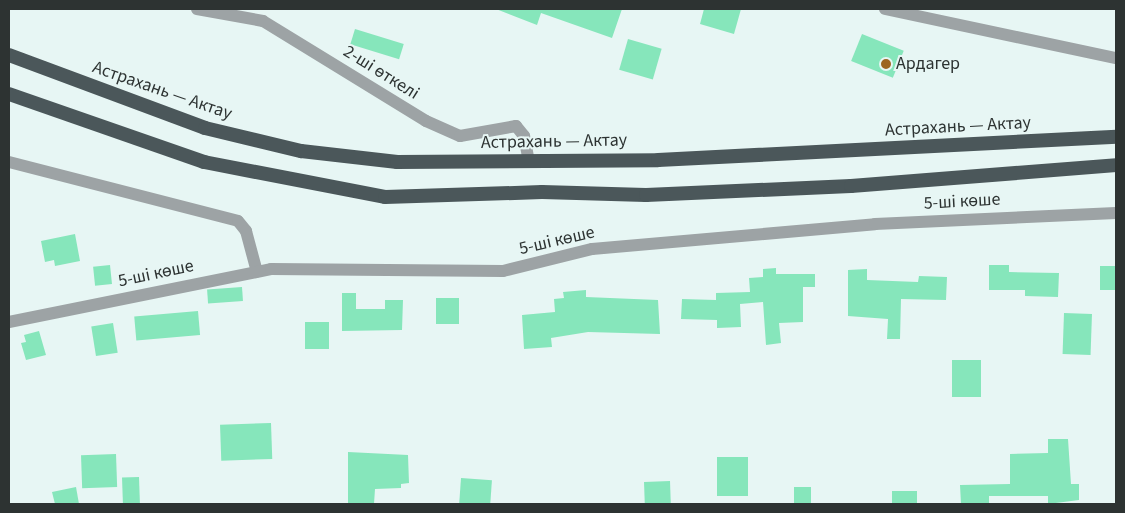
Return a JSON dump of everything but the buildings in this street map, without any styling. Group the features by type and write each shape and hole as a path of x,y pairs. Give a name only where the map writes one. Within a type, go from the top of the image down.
{"highway":[{"name":"Астрахань — Актау","path":"9,55 205,128 300,151 397,162 658,160 1116,137"},
{"path":"9,94 204,162 385,197 812,187 1116,162"}],"street":[{"name":"2-ші өткелі","path":"197,9 263,21 426,121 460,136 516,126 524,136 529,161"},
{"path":"885,9 1116,58"},
{"path":"9,162 238,221 246,231 257,272"},
{"name":"5-шi көше","path":"9,322 257,272 503,271 592,249 875,224 1116,212"}],"place":[{"name":"Ардагер","path":"886,64"}]}
